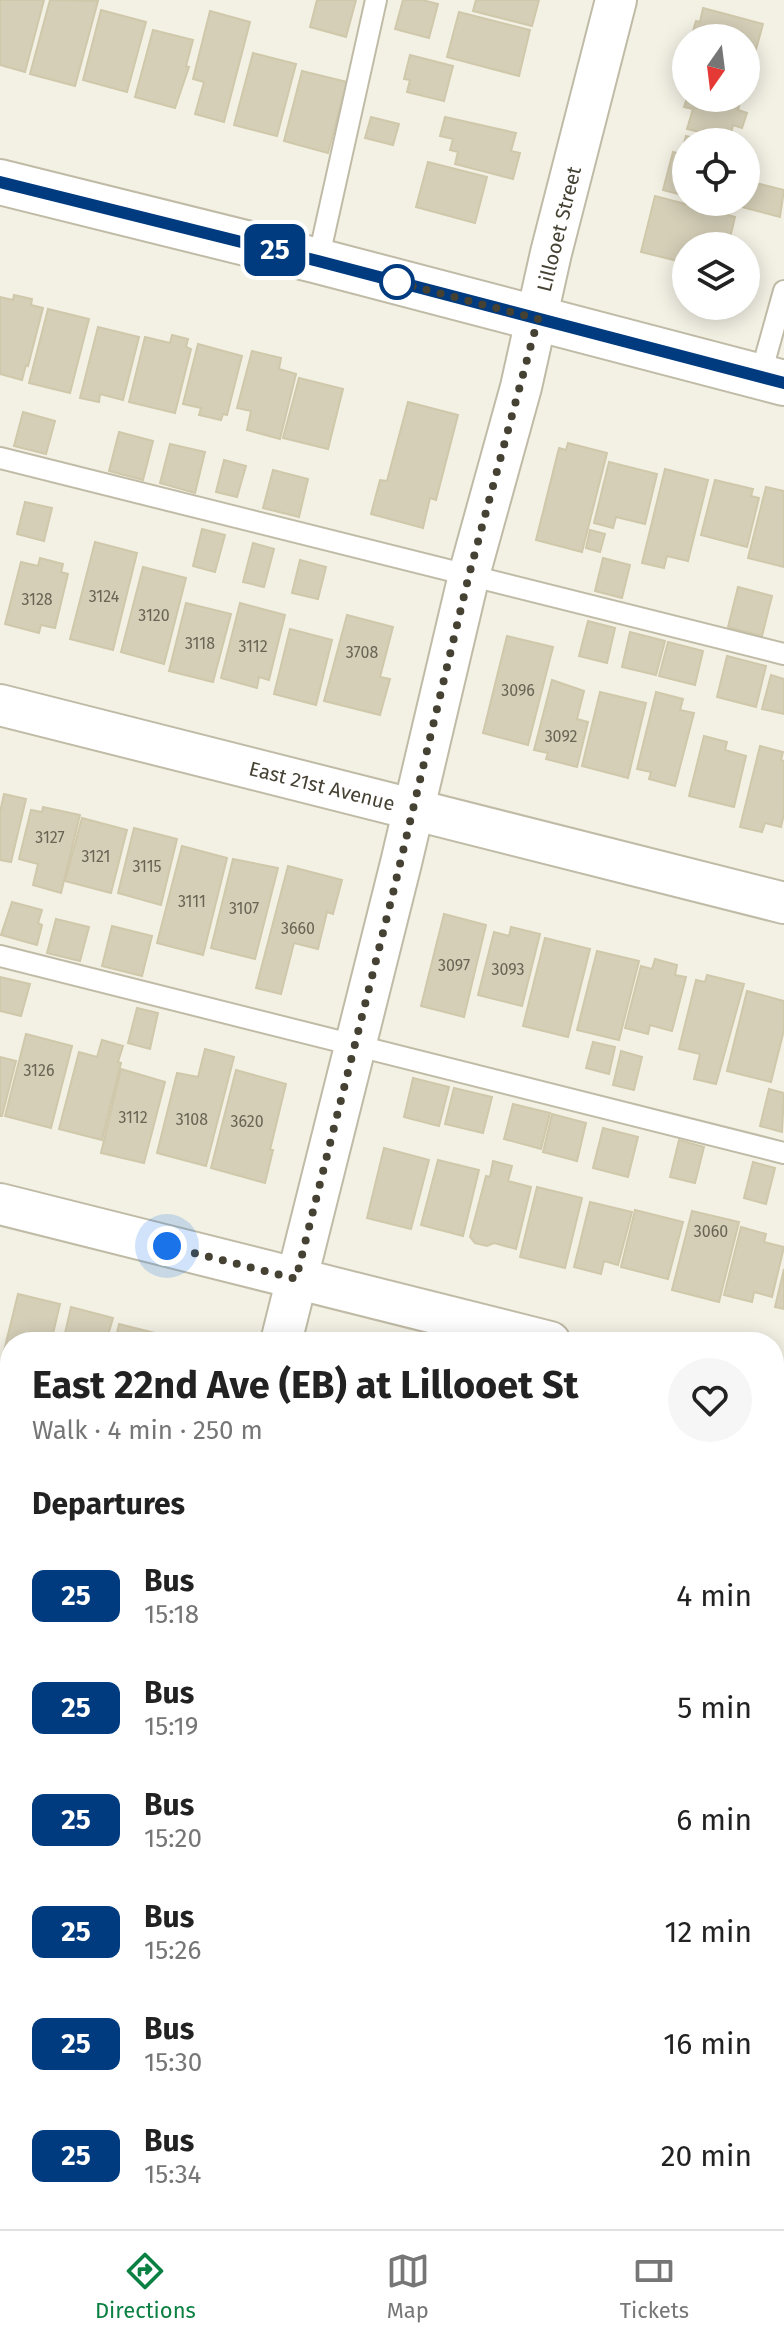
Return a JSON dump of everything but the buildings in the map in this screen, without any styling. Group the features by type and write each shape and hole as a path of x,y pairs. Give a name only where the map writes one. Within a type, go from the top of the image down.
{"street":[{"name":"Lillooet Street","path":"283,1332 469,575 538,319 551,253 616,0"},
{"path":"0,182 318,261 772,380"},
{"name":"East 21st Avenue","path":"0,705 784,903"},
{"path":"0,1204 510,1332"}],"lane":[{"path":"318,261 376,0"},
{"path":"772,380 784,291"},
{"path":"0,458 784,654"},
{"path":"0,956 784,1153"}],"bus line":[{"name":"25","path":"0,182 318,261 784,383"}],"route":[{"path":"167,1246 296,1279 469,575 538,319 397,282"}]}
